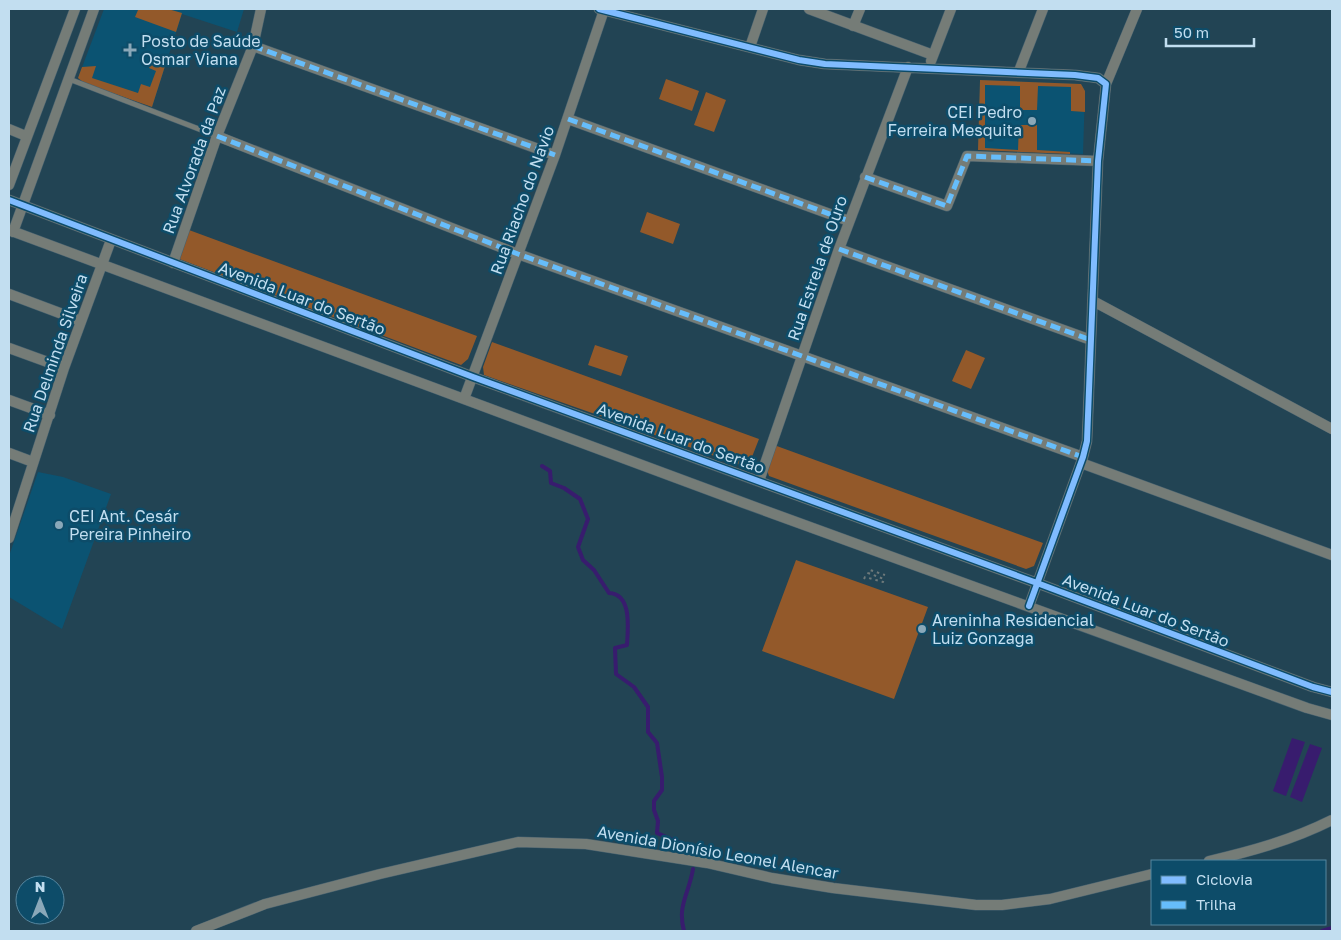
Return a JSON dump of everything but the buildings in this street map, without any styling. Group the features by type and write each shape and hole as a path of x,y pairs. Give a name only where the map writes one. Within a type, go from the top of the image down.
{"street":[{"path":"9,185 75,9"},
{"path":"94,9 22,206 11,231 464,400 1306,708 1332,715"},
{"name":"Rua Alvorada da Paz","path":"173,263 217,136 253,46 262,9"},
{"path":"602,9 825,64 855,67 1019,71 1093,77 1106,84"},
{"name":"Rua Riacho do Navio","path":"464,400 568,119 602,9"},
{"path":"750,47 763,9"},
{"path":"810,9 933,55"},
{"path":"853,26 860,9"},
{"path":"928,68 951,9"},
{"path":"1019,71 1043,9"},
{"path":"1029,606 1082,460 1086,441 1098,161 1106,84 1137,9"},
{"path":"253,46 555,155"},
{"name":"Rua Estrela de Ouro","path":"759,481 849,221 908,67"},
{"path":"568,119 849,221"},
{"path":"9,130 26,136"},
{"path":"217,136 518,254 1082,460 1332,555"},
{"path":"865,177 947,206 967,156 1098,161"},
{"name":"Avenida Luar do Sertão","path":"9,200 473,377 1037,583 1304,684 1332,692"},
{"name":"Rua Delminda Silveira","path":"9,538 13,510 33,462 64,368 111,240"},
{"path":"839,249 1091,340"},
{"path":"9,294 81,321"},
{"path":"1093,301 1332,429"},
{"path":"9,348 64,368"},
{"path":"9,400 50,415"},
{"path":"9,453 33,462"},
{"path":"1214,860 1259,850 1299,836 1332,820"},
{"name":"Avenida Dionísio Leonel Alencar","path":"196,931 264,904 380,874 518,842 586,844 707,863 772,878 833,888 976,905 1002,905 1050,899 1151,874"}],"lane":[{"path":"68,79 217,136"}],"path":[{"path":"864,578 883,582 884,579 868,572 870,570 886,575"}],"shaded area":[{"name":"Posto de Saúde Osmar Viana","path":"104,9 244,9 237,32 182,14 152,107 78,78"},
{"path":"135,9 168,9 182,13 176,32 135,17 138,10"},
{"path":"153,58 166,63 152,107 84,83 78,78 82,67 96,66 92,78 138,93 141,84 150,87 156,71 149,68"},
{"path":"666,79 699,91 692,111 659,99"},
{"name":"CEI Pedro Ferreira Mesquita","path":"980,80 1081,84 1085,91 1083,154 978,150"},
{"path":"980,80 1081,84 1085,91 1085,112 1071,111 1071,87 1038,86 1037,110 1020,110 1020,86 985,85 985,148 1018,150 1019,125 1037,125 1037,150 1070,152 1070,154 978,150"},
{"path":"706,92 726,100 714,132 694,125"},
{"path":"647,212 680,224 673,244 640,232"},
{"path":"189,230 477,336 468,359 461,365 179,259"},
{"path":"492,342 759,439 750,462 743,466 484,375 483,367"},
{"path":"595,345 628,356 621,376 588,365"},
{"path":"966,350 985,358 971,389 952,381"},
{"path":"774,445 1043,543 1034,566 1026,569 769,476 767,470"},
{"name":"CEI Ant. Cesár Pereira Pinheiro","path":"38,472 63,477 111,494 62,629 9,597 9,556"},
{"path":"796,560 928,607 894,699 762,651"},
{"path":"1292,738 1305,742 1286,796 1273,791"},
{"path":"1310,744 1322,748 1302,802 1290,797"}],"waterway":[{"path":"542,466 550,471 551,483 564,488 580,499 588,519 578,547 583,560 594,570 609,593 622,599 625,605 628,621 627,645 615,648 616,674 634,687 648,707 648,732 657,743 662,777 662,790 654,801 654,810 658,821 657,833 690,847 690,850"},
{"path":"684,931 682,922 683,907 693,869"},
{"path":"1322,931 1332,928"}],"marked path":[{"path":"253,46 555,155"},
{"path":"568,119 849,221"},
{"path":"217,136 518,254 1083,457"},
{"path":"865,177 947,206 967,156 1098,161"},
{"path":"839,249 1091,340"}],"cycle path":[{"path":"599,9 799,60 825,64 1075,75 1098,78 1106,84 1098,161 1087,441 1083,457 1029,606"},
{"path":"9,200 473,377 1037,583 1313,687 1332,692"}],"place":[{"name":"Posto de Saúde Osmar Viana","path":"130,50"},
{"name":"CEI Pedro Ferreira Mesquita","path":"1032,121"},
{"name":"CEI Ant. Cesár Pereira Pinheiro","path":"59,525"},
{"name":"Areninha Residencial Luiz Gonzaga","path":"922,629"}]}
